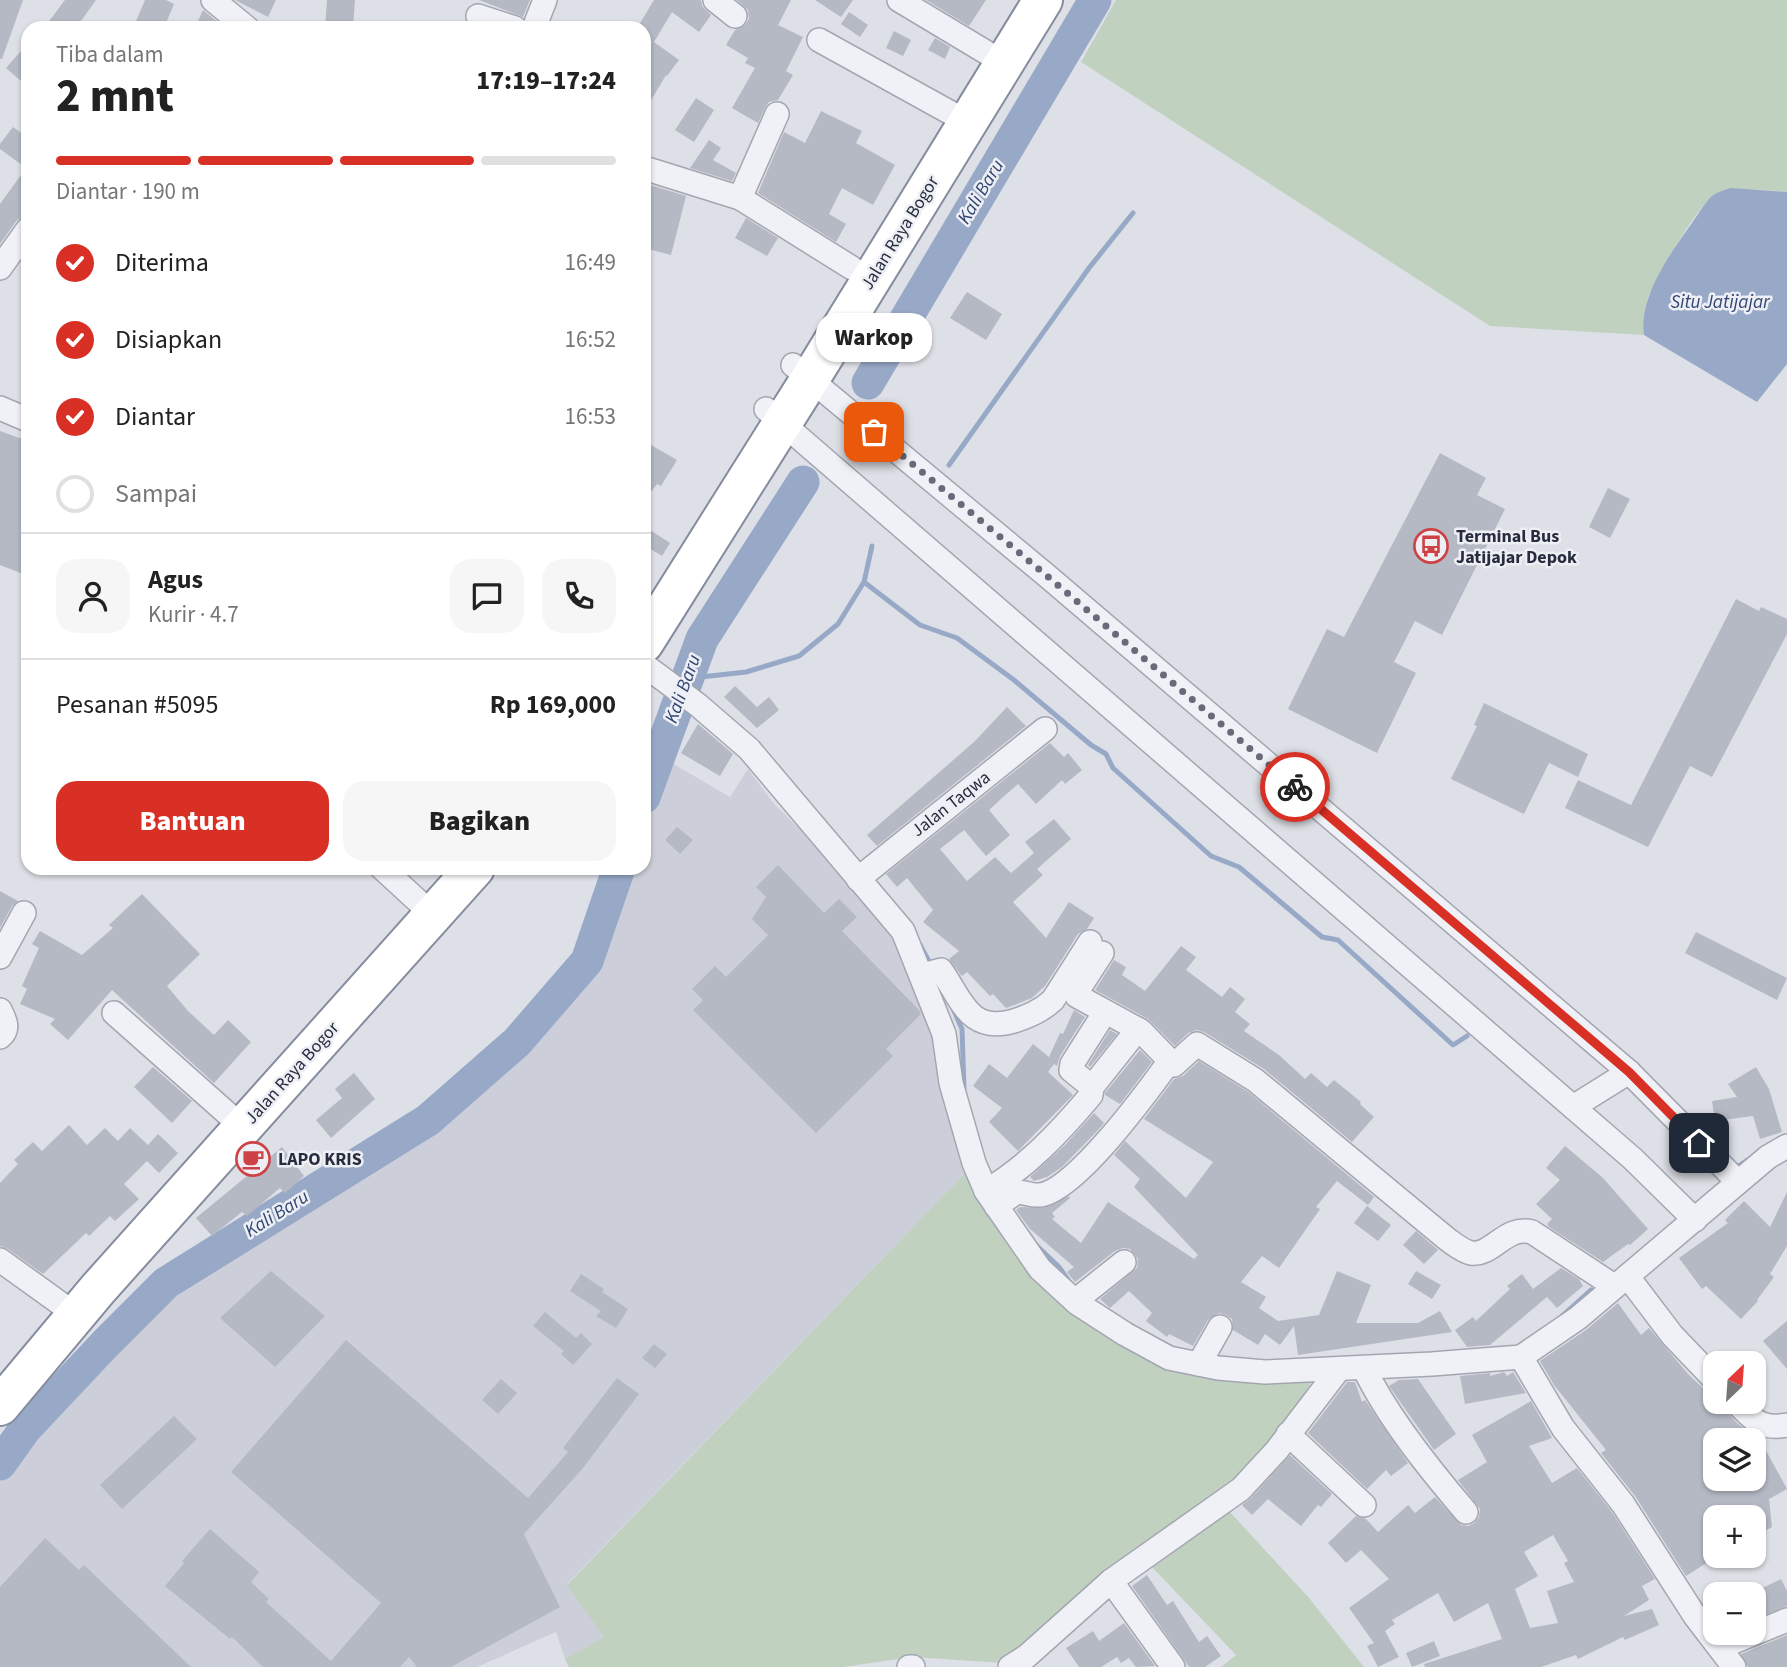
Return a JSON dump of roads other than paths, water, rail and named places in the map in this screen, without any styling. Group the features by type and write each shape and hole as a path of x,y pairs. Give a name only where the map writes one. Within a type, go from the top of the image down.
{"highway":[{"name":"Jalan Raya Bogor","path":"651,598 802,372 996,58 1021,0"},
{"name":"Jalan Raya Bogor","path":"802,372 852,268 951,113 1043,0"},
{"name":"Jalan Raya Bogor","path":"651,630 774,416"},
{"name":"Jalan Raya Bogor","path":"0,1376 61,1304 445,875"},
{"name":"Jalan Raya Bogor","path":"0,1406 98,1289 469,875"}],"street":[{"path":"214,0 239,21"},
{"path":"537,21 545,0"},
{"path":"715,0 735,16"},
{"path":"899,0 996,58"},
{"path":"478,16 493,21"},
{"path":"819,40 951,113"},
{"path":"740,198 777,114"},
{"path":"651,170 740,198 852,268"},
{"path":"0,268 21,239"},
{"path":"802,372 1046,575 1629,1072 1738,1182"},
{"path":"0,408 21,417"},
{"path":"774,416 1633,1158 1695,1220"},
{"path":"652,671 750,749 865,873 929,972 944,1034 951,1083 974,1163 1040,1269 1125,1334 1168,1358 1201,1359 1265,1372 1521,1357 1578,1318 1768,1157 1787,1146"},
{"name":"Jalan Taqwa","path":"865,873 1045,729"},
{"path":"390,875 420,903"},
{"path":"0,957 24,913"},
{"path":"929,972 943,972 965,1009 984,1023 1002,1024 1045,1008 1096,948 1077,994 1079,998 1138,1029 1169,1062 1175,1066 1197,1044 1255,1080 1462,1250 1473,1253 1482,1251 1515,1231 1523,1230 1532,1232 1621,1282 1703,1367"},
{"path":"0,1010 6,1025 4,1034 0,1037"},
{"path":"1092,1087 1071,1070 1072,1064 1105,1012"},
{"path":"114,1013 229,1115"},
{"path":"996,1196 1068,1123 1091,1095 1092,1087 1138,1029"},
{"path":"996,1196 1017,1192 1042,1194 1065,1182 1099,1151 1169,1062"},
{"path":"1573,1107 1629,1072"},
{"path":"0,1260 61,1304"},
{"path":"1078,1298 1124,1262"},
{"path":"1201,1359 1220,1327"},
{"path":"1521,1357 1563,1428 1623,1504 1695,1616 1734,1667"},
{"path":"1364,1368 1429,1468 1466,1512"},
{"path":"1010,1667 1027,1657 1111,1581 1241,1489 1277,1450 1339,1369"},
{"path":"1749,1414 1761,1425 1772,1427 1787,1424"},
{"path":"1288,1434 1364,1505"},
{"path":"1111,1581 1172,1667"},
{"path":"1721,1647 1787,1620"}],"water":[{"name":"Situ Jatijajar","path":"1731,188 1787,192 1787,364 1757,402 1644,335 1646,306 1666,261 1708,200 1718,192"}],"waterway":[{"name":"Kali Baru","path":"868,383 1095,0"},
{"path":"949,465 1089,268 1133,213"},
{"name":"Kali Baru","path":"651,778 702,639 803,482"},
{"path":"689,673 701,677 746,672 799,656 838,624 864,582 872,546"},
{"path":"864,582 920,625 957,638 1014,680 1091,745 1106,754 1113,768 1211,856 1239,867 1322,937 1338,940 1453,1045 1467,1036"},
{"name":"Kali Baru","path":"0,1464 25,1429 166,1283 428,1120 517,1042 587,961 617,875"},
{"path":"920,945 932,967"},
{"path":"952,1006 962,1029 964,1089"},
{"path":"1740,1165 1752,1157"},
{"path":"1033,1242 1059,1267 1071,1284"},
{"path":"1561,1317 1591,1290"}],"place":[{"name":"Warkop","path":"874,432"},
{"name":"Terminal Bus Jatijajar Depok","path":"1431,546"},
{"name":"LAPO KRIS","path":"253,1159"}]}
